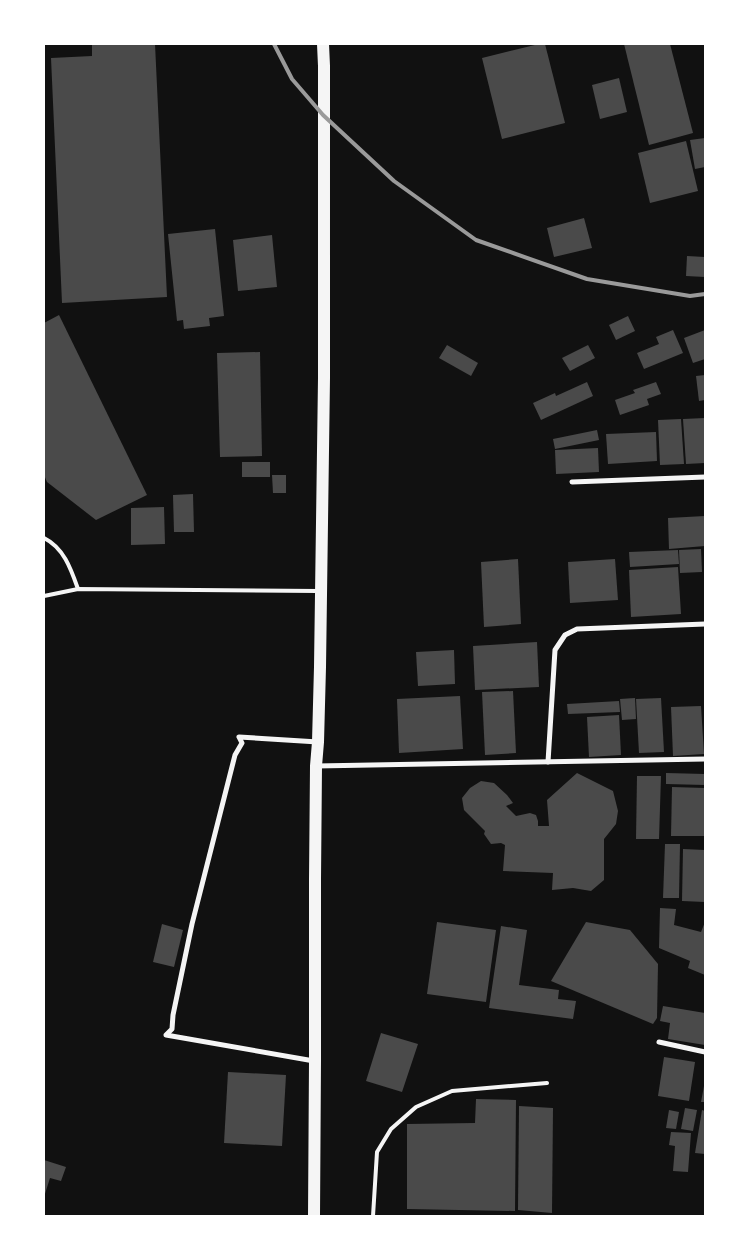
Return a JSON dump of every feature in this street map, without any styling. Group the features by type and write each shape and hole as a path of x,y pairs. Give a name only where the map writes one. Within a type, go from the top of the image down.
{"main road":[{"path":"314,1216 316,766 318,742 324,378 323,44"}],"street":[{"path":"572,482 705,477"},
{"path":"548,762 554,650 564,635 577,629 705,624"},
{"path":"315,1061 166,1035 172,1029 173,1015 192,924 235,754 242,742 239,737 318,742"},
{"path":"316,766 705,759"},
{"path":"659,1042 705,1052"}],"lane":[{"path":"44,538 60,551 68,562 78,589"},
{"path":"44,596 78,589 321,591"},
{"path":"373,1216 378,1152 391,1129 416,1107 452,1091 548,1084"}],"building":[{"path":"92,44 155,44 167,297 62,303 51,58 92,56"},
{"path":"545,44 565,123 502,139 482,58"},
{"path":"624,44 670,44 693,133 649,145"},
{"path":"619,78 627,112 600,119 592,85"},
{"path":"705,138 705,167 695,169 690,140"},
{"path":"686,141 698,191 650,203 638,153"},
{"path":"584,218 592,248 554,257 547,228"},
{"path":"215,229 224,316 209,318 210,326 184,329 183,320 177,321 168,234"},
{"path":"272,235 277,287 238,291 233,240"},
{"path":"687,256 705,257 705,277 686,276"},
{"path":"59,315 147,495 96,520 47,482 44,475 44,323"},
{"path":"628,316 635,331 616,340 609,325"},
{"path":"673,330 683,353 644,369 637,353 659,344 656,337"},
{"path":"705,330 705,359 693,363 684,338"},
{"path":"447,345 478,363 471,376 439,358"},
{"path":"588,345 595,358 570,371 562,358"},
{"path":"260,352 262,456 220,457 217,353"},
{"path":"705,375 705,400 699,401 696,376"},
{"path":"587,382 593,396 541,420 533,403 555,393 556,396"},
{"path":"656,382 661,394 647,399 649,405 620,415 615,400 635,393 633,390"},
{"path":"705,418 705,463 686,464 683,419"},
{"path":"681,419 684,464 660,465 658,420"},
{"path":"597,430 599,440 555,449 553,439"},
{"path":"656,432 657,461 608,464 606,434"},
{"path":"598,448 599,472 556,474 555,450"},
{"path":"242,462 270,462 270,477 242,477"},
{"path":"272,475 286,475 286,493 273,493"},
{"path":"193,494 194,532 174,532 173,495"},
{"path":"164,507 165,544 131,545 131,508"},
{"path":"705,516 705,546 669,549 668,518"},
{"path":"701,549 702,572 680,573 679,550"},
{"path":"678,550 679,564 630,567 629,552"},
{"path":"518,559 521,624 484,627 481,562"},
{"path":"615,559 618,600 570,603 568,562"},
{"path":"678,567 681,614 631,617 629,570"},
{"path":"537,642 539,687 475,690 473,646"},
{"path":"454,650 455,684 418,686 416,652"},
{"path":"513,691 516,753 485,755 482,692"},
{"path":"460,696 463,749 399,753 397,699"},
{"path":"635,698 636,719 622,720 620,699"},
{"path":"661,698 664,752 639,753 636,699"},
{"path":"619,701 620,712 568,714 567,704"},
{"path":"701,706 704,754 673,756 671,707"},
{"path":"619,715 621,755 589,757 587,717"},
{"path":"577,773 613,791 618,811 616,824 604,839 604,880 591,891 573,888 552,890 553,873 503,871 505,845 501,843 491,844 484,834 485,831 464,810 462,798 470,788 481,781 494,783 513,803 506,806 516,816 530,813 536,815 538,826 549,826 547,800"},
{"path":"666,773 705,774 705,785 666,784"},
{"path":"637,776 661,776 659,839 636,839"},
{"path":"672,787 705,788 705,836 671,836"},
{"path":"665,844 680,844 679,898 663,898"},
{"path":"683,849 705,850 705,902 682,901"},
{"path":"660,908 676,909 674,925 701,932 705,922 705,975 688,968 690,961 659,948"},
{"path":"437,922 496,930 486,1002 427,994"},
{"path":"586,922 630,930 658,964 657,1018 653,1024 551,981"},
{"path":"162,924 183,930 174,967 153,962"},
{"path":"501,926 527,930 519,985 559,990 558,999 576,1001 573,1019 489,1008"},
{"path":"663,1006 705,1013 705,1045 668,1039 670,1023 660,1021"},
{"path":"381,1033 418,1044 402,1092 366,1081"},
{"path":"664,1057 695,1062 689,1101 658,1096"},
{"path":"228,1072 286,1075 282,1146 224,1143"},
{"path":"704,1086 705,1102 701,1102"},
{"path":"476,1099 516,1100 515,1211 407,1209 407,1124 475,1123"},
{"path":"519,1106 553,1108 552,1213 518,1210"},
{"path":"685,1108 697,1110 693,1131 681,1129"},
{"path":"669,1110 679,1112 676,1129 666,1128"},
{"path":"702,1110 705,1111 705,1154 695,1153"},
{"path":"671,1132 691,1133 688,1172 673,1171 675,1146 669,1145"},
{"path":"44,1160 66,1167 61,1181 50,1178 44,1197"}],"railway":[{"path":"274,44 292,79 323,115 394,181 476,240 587,279 690,296 705,294"}]}
